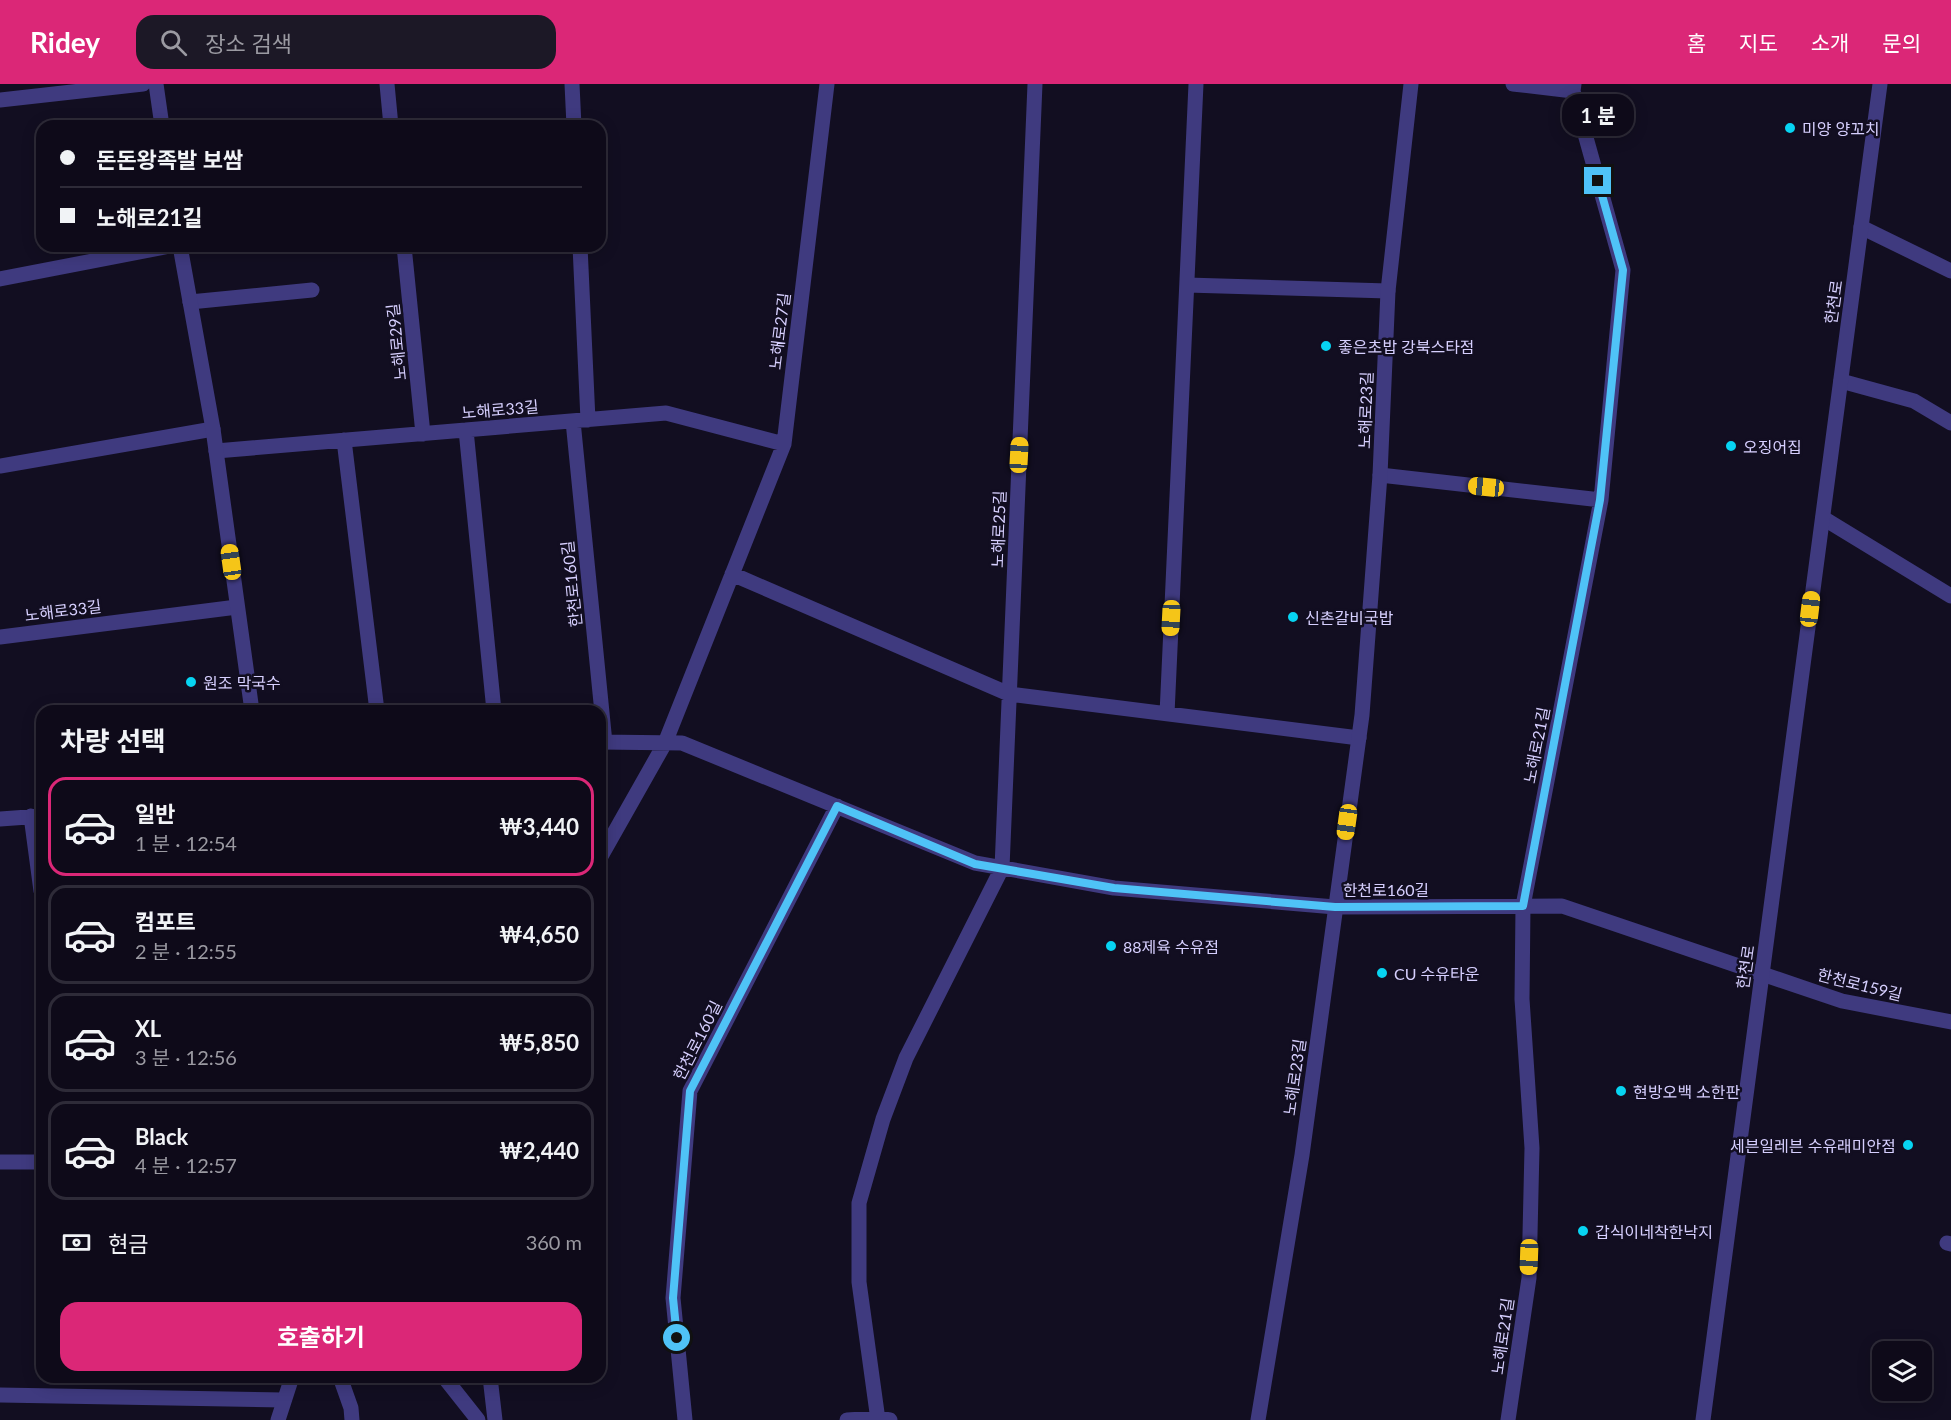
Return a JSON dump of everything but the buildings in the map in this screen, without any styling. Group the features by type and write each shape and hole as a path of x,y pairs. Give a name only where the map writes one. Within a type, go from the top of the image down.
{"street":[{"path":"0,100 143,84"},
{"path":"156,84 161,120"},
{"path":"387,84 390,120"},
{"path":"572,84 574,120"},
{"name":"노해로27길","path":"606,847 665,743 784,444 827,84"},
{"name":"노해로25길","path":"1002,868 1035,84"},
{"path":"1167,714 1196,84"},
{"name":"노해로23길","path":"1258,1420 1302,1155 1359,738 1380,475 1388,291 1411,84"},
{"path":"1513,84 1574,88"},
{"name":"한천로","path":"1703,1420 1880,84"},
{"name":"노해로21길","path":"1508,1420 1529,1278 1532,1148 1522,999 1523,906 1600,500 1623,270 1574,88"},
{"path":"1861,227 1951,271"},
{"path":"0,279 139,252"},
{"path":"181,252 213,429 251,705"},
{"name":"노해로29길","path":"405,252 423,434"},
{"path":"580,252 581,420"},
{"path":"1187,285 1388,291"},
{"path":"190,302 312,290"},
{"path":"1841,381 1914,401 1951,423"},
{"name":"노해로33길","path":"216,451 666,413 784,444"},
{"name":"한천로160길","path":"581,420 600,705"},
{"path":"0,466 213,429"},
{"path":"466,430 493,705"},
{"path":"344,440 376,705"},
{"path":"1380,475 1600,500"},
{"path":"1823,518 1951,596"},
{"path":"732,574 1009,694 1359,738"},
{"name":"노해로33길","path":"0,637 237,607"},
{"name":"한천로160길","path":"606,742 682,743 975,864 1114,888 1335,907 1562,906 1762,974"},
{"name":"한천로160길","path":"685,1420 673,1298 690,1091 837,806"},
{"path":"0,819 36,816"},
{"path":"847,1420 882,1419 859,1282 859,1203 883,1119 906,1058 1002,868"},
{"name":"한천로159길","path":"1762,974 1842,1001 1951,1022"},
{"path":"0,1162 36,1162"},
{"path":"278,1420 290,1383"},
{"path":"342,1383 351,1408 352,1420"},
{"path":"449,1383 478,1420"},
{"path":"491,1383 495,1420"},
{"path":"0,1395 285,1400"}],"place":[{"name":"미양 양꼬치","path":"1790,128"},
{"name":"좋은초밥 강북스타점","path":"1326,346"},
{"name":"오징어집","path":"1731,446"},
{"name":"신촌갈비국밥","path":"1293,617"},
{"name":"원조 막국수","path":"191,682"},
{"name":"88제육 수유점","path":"1111,946"},
{"name":"CU 수유타운","path":"1382,973"},
{"name":"현방오백 소한판","path":"1621,1091"},
{"name":"세븐일레븐 수유래미안점","path":"1908,1145"},
{"name":"갑식이네착한낙지","path":"1583,1231"}],"route":[{"path":"677,1338 673,1298 690,1091 837,806 975,864 1114,888 1335,907 1523,906 1600,500 1623,270 1598,181"}]}
